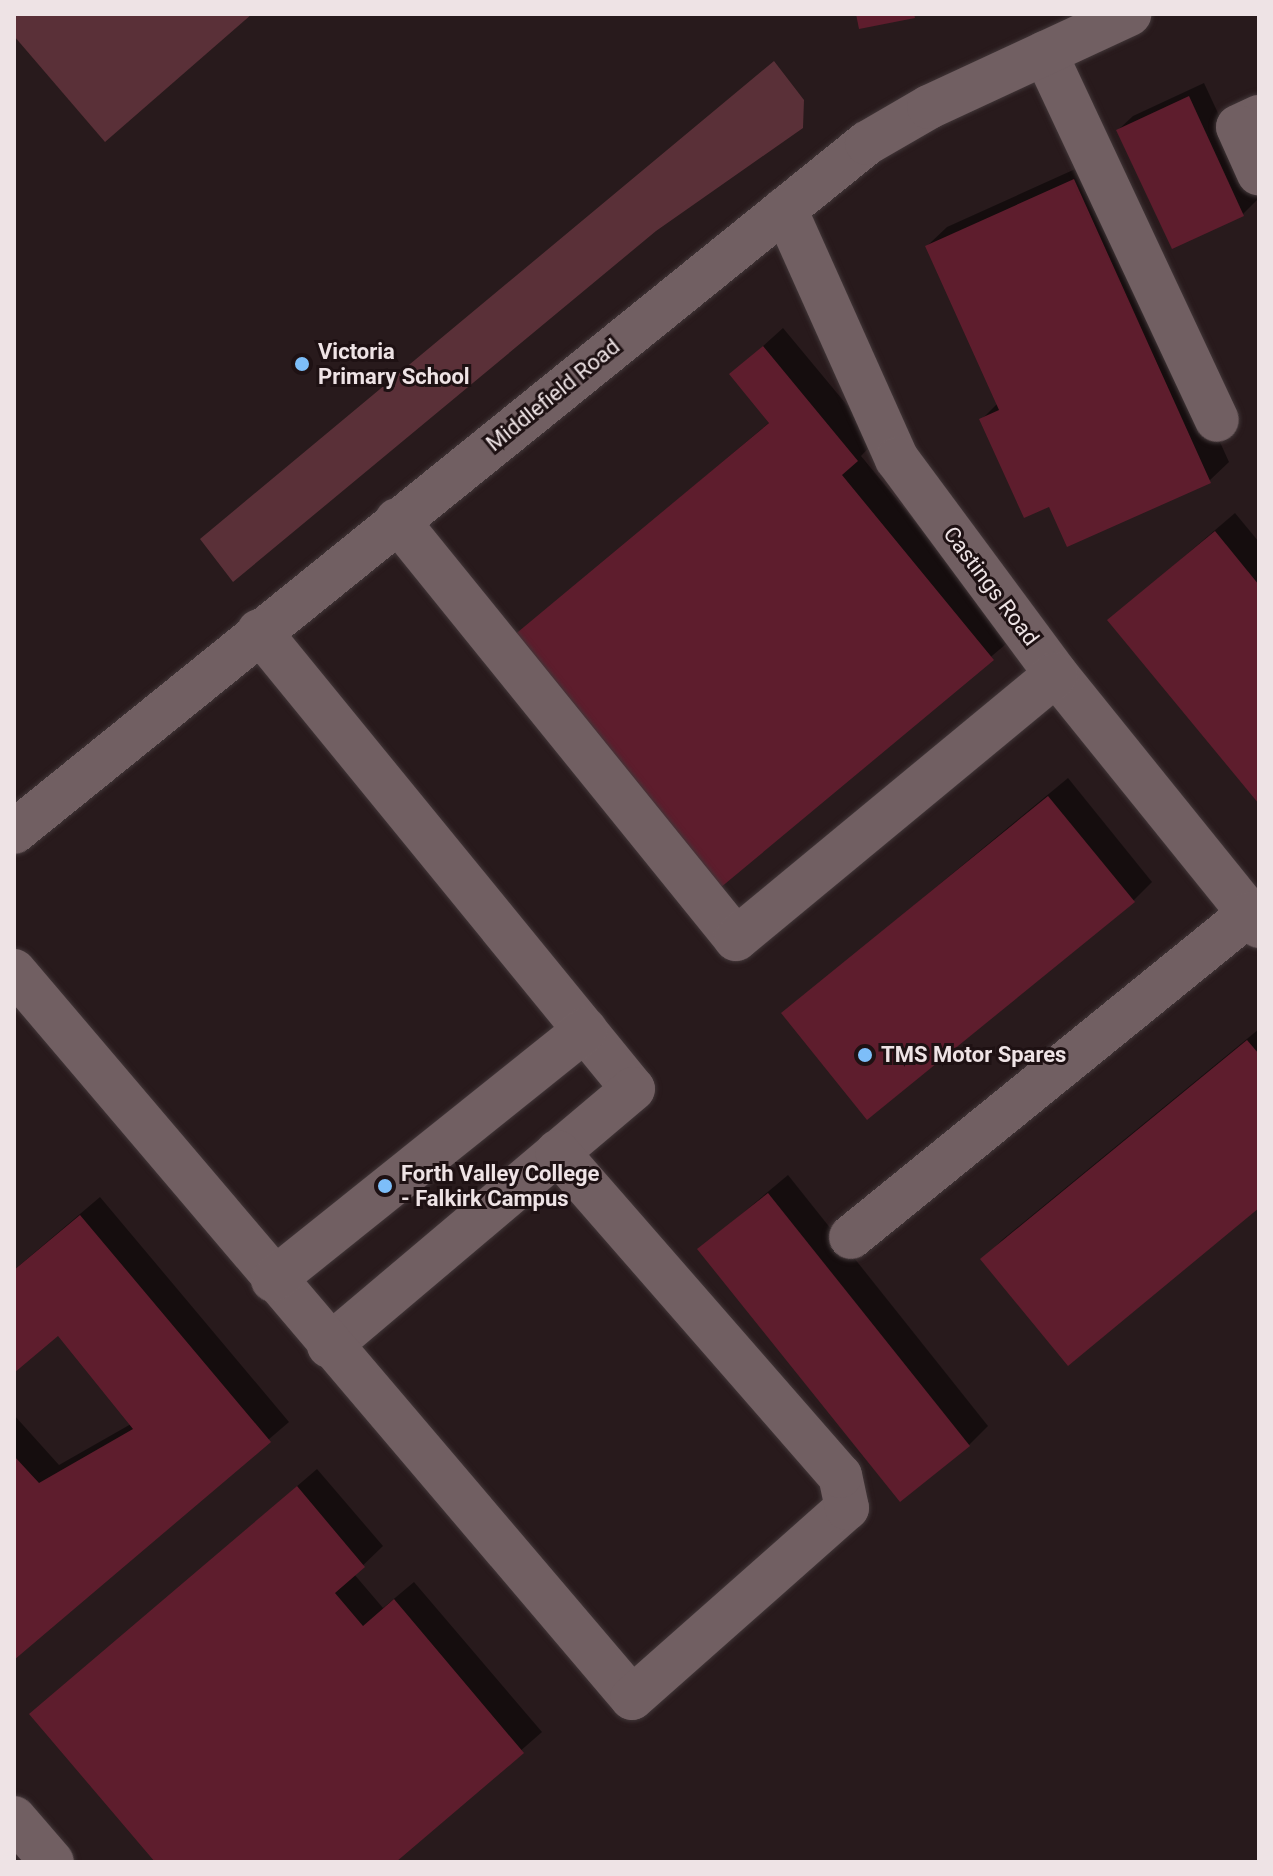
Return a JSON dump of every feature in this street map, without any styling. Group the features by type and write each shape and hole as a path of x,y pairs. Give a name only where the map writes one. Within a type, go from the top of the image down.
{"street":[{"name":"Middlefield Road","path":"14,832 259,631 867,143 929,107 1129,14"},
{"path":"1045,53 1217,420"},
{"path":"1259,117 1238,127 1259,174"},
{"name":"Castings Road","path":"785,209 897,459 1056,674 1254,920"},
{"path":"397,520 736,939 1056,674"},
{"path":"259,631 633,1089 329,1346"},
{"path":"851,1237 1254,920"},
{"path":"14,971 329,1346 632,1698 847,1508 840,1476 557,1152"},
{"path":"273,1280 585,1030"},
{"path":"14,1818 52,1862"}],"shaded area":[{"path":"14,14 252,14 105,142 14,36"},
{"path":"774,61 804,100 803,128 656,231 233,582 200,539"}],"building":[{"path":"856,14 914,14 915,18 859,29"},
{"path":"1189,96 1244,216 1172,249 1116,130"},
{"path":"1074,179 1211,483 1067,547 1049,507 1024,518 979,419 999,410 925,246"},
{"path":"763,346 858,461 842,475 994,660 714,893 506,642 769,423 729,374"},
{"path":"1215,531 1259,585 1259,804 1107,620"},
{"path":"1048,796 1135,902 867,1120 781,1013"},
{"path":"1247,1040 1259,1054 1259,1208 1068,1366 980,1259"},
{"path":"768,1193 970,1446 900,1502 697,1249"},
{"path":"80,1215 271,1442 14,1660 14,1456 39,1483 133,1429 58,1336 14,1373 14,1270"},
{"path":"297,1486 365,1567 335,1593 363,1626 394,1599 524,1753 396,1862 155,1862 29,1714"}],"place":[{"name":"Victoria Primary School","path":"302,364"},
{"name":"TMS Motor Spares","path":"865,1055"},
{"name":"Forth Valley College - Falkirk Campus","path":"385,1186"}]}
